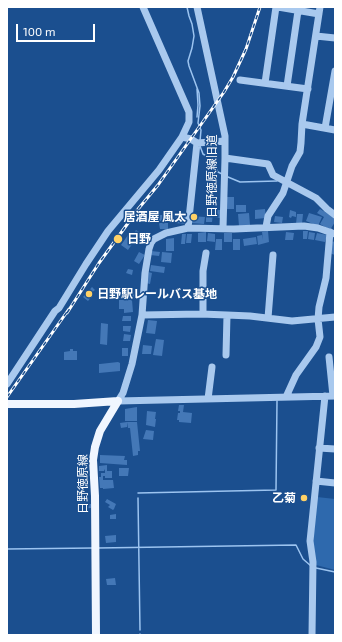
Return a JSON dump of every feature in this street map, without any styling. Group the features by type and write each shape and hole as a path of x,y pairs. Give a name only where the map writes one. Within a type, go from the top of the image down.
{"main road":[{"path":"7,404 74,404 118,401"},
{"name":"日野徳原線","path":"96,635 95,496 93,460 100,431 118,401"}],"street":[{"path":"7,384 59,308 108,231 159,170 182,137 189,122 189,112 143,7"},
{"name":"日野徳原線旧道","path":"118,401 123,392 132,364 142,315 143,285 151,243 154,239 166,233 188,228 223,228 225,140 197,7"},
{"path":"265,83 277,7 298,11 319,11 302,124 300,152 292,166 280,199 268,216 266,227"},
{"path":"287,86 298,11"},
{"path":"316,36 335,38"},
{"path":"325,128 335,71"},
{"path":"240,80 308,89"},
{"path":"302,124 335,130"},
{"path":"182,137 191,139 197,143 225,140"},
{"path":"188,228 197,143"},
{"path":"225,158 268,164 273,175 316,198 335,215"},
{"path":"223,228 304,226 332,233 326,278 319,307 318,319 320,337 316,347 296,375 286,397"},
{"path":"203,314 203,271 206,253"},
{"path":"268,318 273,255"},
{"path":"142,315 203,314 292,321 335,317"},
{"path":"226,355 227,315"},
{"path":"118,401 334,396 329,356"},
{"path":"208,399 212,367"},
{"path":"312,635 313,562 310,541 325,396"},
{"path":"319,448 335,449"},
{"path":"316,481 335,483"}],"shaded area":[{"path":"317,497 335,499 335,570 316,565 313,543"}],"building":[{"path":"227,197 234,197 234,209 227,209"},
{"path":"236,205 246,205 246,212 236,212"},
{"path":"265,209 266,218 255,219 255,210"},
{"path":"320,209 335,218 335,222 330,230 320,224 324,217 317,213"},
{"path":"214,210 220,210 220,218 214,217"},
{"path":"290,210 296,212 296,217 289,217"},
{"path":"206,213 213,213 212,222 206,222"},
{"path":"249,213 250,225 239,226 238,214"},
{"path":"309,213 322,217 318,226 306,221"},
{"path":"297,214 303,214 302,224 296,224"},
{"path":"158,215 167,215 167,221 158,221"},
{"path":"176,216 186,217 186,224 175,223"},
{"path":"190,216 205,217 204,224 190,223"},
{"path":"275,216 283,217 282,223 274,222"},
{"path":"159,223 168,223 168,229 160,229"},
{"path":"136,230 145,236 141,242 132,236"},
{"path":"268,231 269,242 258,245 257,236 262,235 263,240 262,232"},
{"path":"303,231 308,231 307,239 303,239"},
{"path":"206,232 206,242 198,242 198,233"},
{"path":"286,232 294,233 293,240 285,240"},
{"path":"309,232 315,233 314,240 308,239"},
{"path":"208,233 215,234 215,242 207,241"},
{"path":"224,233 232,233 232,242 224,242"},
{"path":"317,233 327,235 325,242 315,240"},
{"path":"182,234 186,234 185,244 181,244"},
{"path":"187,234 192,234 191,243 186,243"},
{"path":"128,235 135,240 128,250 121,245"},
{"path":"256,237 257,244 244,246 243,239"},
{"path":"174,238 174,251 166,251 166,239"},
{"path":"216,239 222,239 222,250 215,250"},
{"path":"233,239 240,239 240,250 233,250"},
{"path":"331,241 335,242 335,255 329,253"},
{"path":"151,251 160,252 159,256 150,255"},
{"path":"139,252 145,255 139,264 134,261"},
{"path":"162,252 172,253 171,263 161,262"},
{"path":"151,265 165,267 164,273 150,271"},
{"path":"128,269 133,270 132,275 126,273"},
{"path":"148,272 152,273 150,284 146,283"},
{"name":"日野駅レールバス基地","path":"92,287 95,290 91,293 93,295 88,301 83,297"},
{"path":"135,292 136,299 122,299 122,293"},
{"path":"119,300 132,300 133,312 124,313 124,309 119,309"},
{"path":"123,316 131,316 131,321 122,321"},
{"path":"148,320 157,321 155,334 146,333"},
{"path":"101,323 108,324 107,345 100,344"},
{"path":"123,326 131,326 130,332 123,331"},
{"path":"124,334 131,335 130,341 123,341"},
{"path":"156,339 164,340 162,356 153,355"},
{"path":"143,345 152,346 151,354 142,354"},
{"path":"122,348 128,348 128,356 122,356"},
{"path":"70,349 77,351 77,360 64,360 64,352 70,351"},
{"path":"120,363 120,371 99,373 99,364"},
{"path":"179,405 184,405 183,412 192,413 191,423 179,422 179,420 177,420 178,413 180,413 180,411 178,411"},
{"path":"137,407 137,421 125,421 125,409"},
{"path":"147,411 156,412 155,427 146,425"},
{"path":"127,422 127,427 121,428 120,423"},
{"path":"127,422 137,422 140,451 138,451 138,455 133,456 130,428 128,428"},
{"path":"146,430 154,431 153,440 143,439"},
{"path":"100,455 125,456 124,460 127,460 127,465 100,463"},
{"path":"107,465 107,471 112,471 112,478 105,478 105,476 103,476 103,480 113,480 114,488 103,489 100,488 99,477 101,477 101,473 105,473 105,469 104,471 99,471 99,466"},
{"path":"119,468 129,468 128,476 119,476"},
{"path":"78,499 86,499 86,504 91,504 91,508 79,509"},
{"path":"107,499 116,504 113,510 108,507 110,505 105,502"},
{"path":"116,514 116,519 110,519 110,515"},
{"path":"116,535 116,542 106,543 105,536"},
{"path":"115,578 116,585 107,585 106,579"}],"waterway":[{"path":"187,7 194,36 188,61 199,93 200,106 198,123 201,130 200,141"},
{"path":"197,89 197,117"},
{"path":"200,146 203,154 211,159 218,172 222,174"},
{"path":"228,177 240,182 277,181"},
{"path":"138,493 276,490 277,401"},
{"path":"138,498 140,630"},
{"path":"98,548 296,545 303,559 311,566"},
{"path":"7,549 93,548"},
{"path":"316,568 335,572"}],"railway":[{"path":"67,313 99,263 139,208 158,185 224,92 246,49 260,7"},
{"path":"7,397 69,309"}],"place":[{"name":"居酒屋 風太","path":"194,217"},
{"name":"日野","path":"118,239"},
{"name":"日野駅レールバス基地","path":"89,294"},
{"name":"乙菊","path":"304,498"}]}
